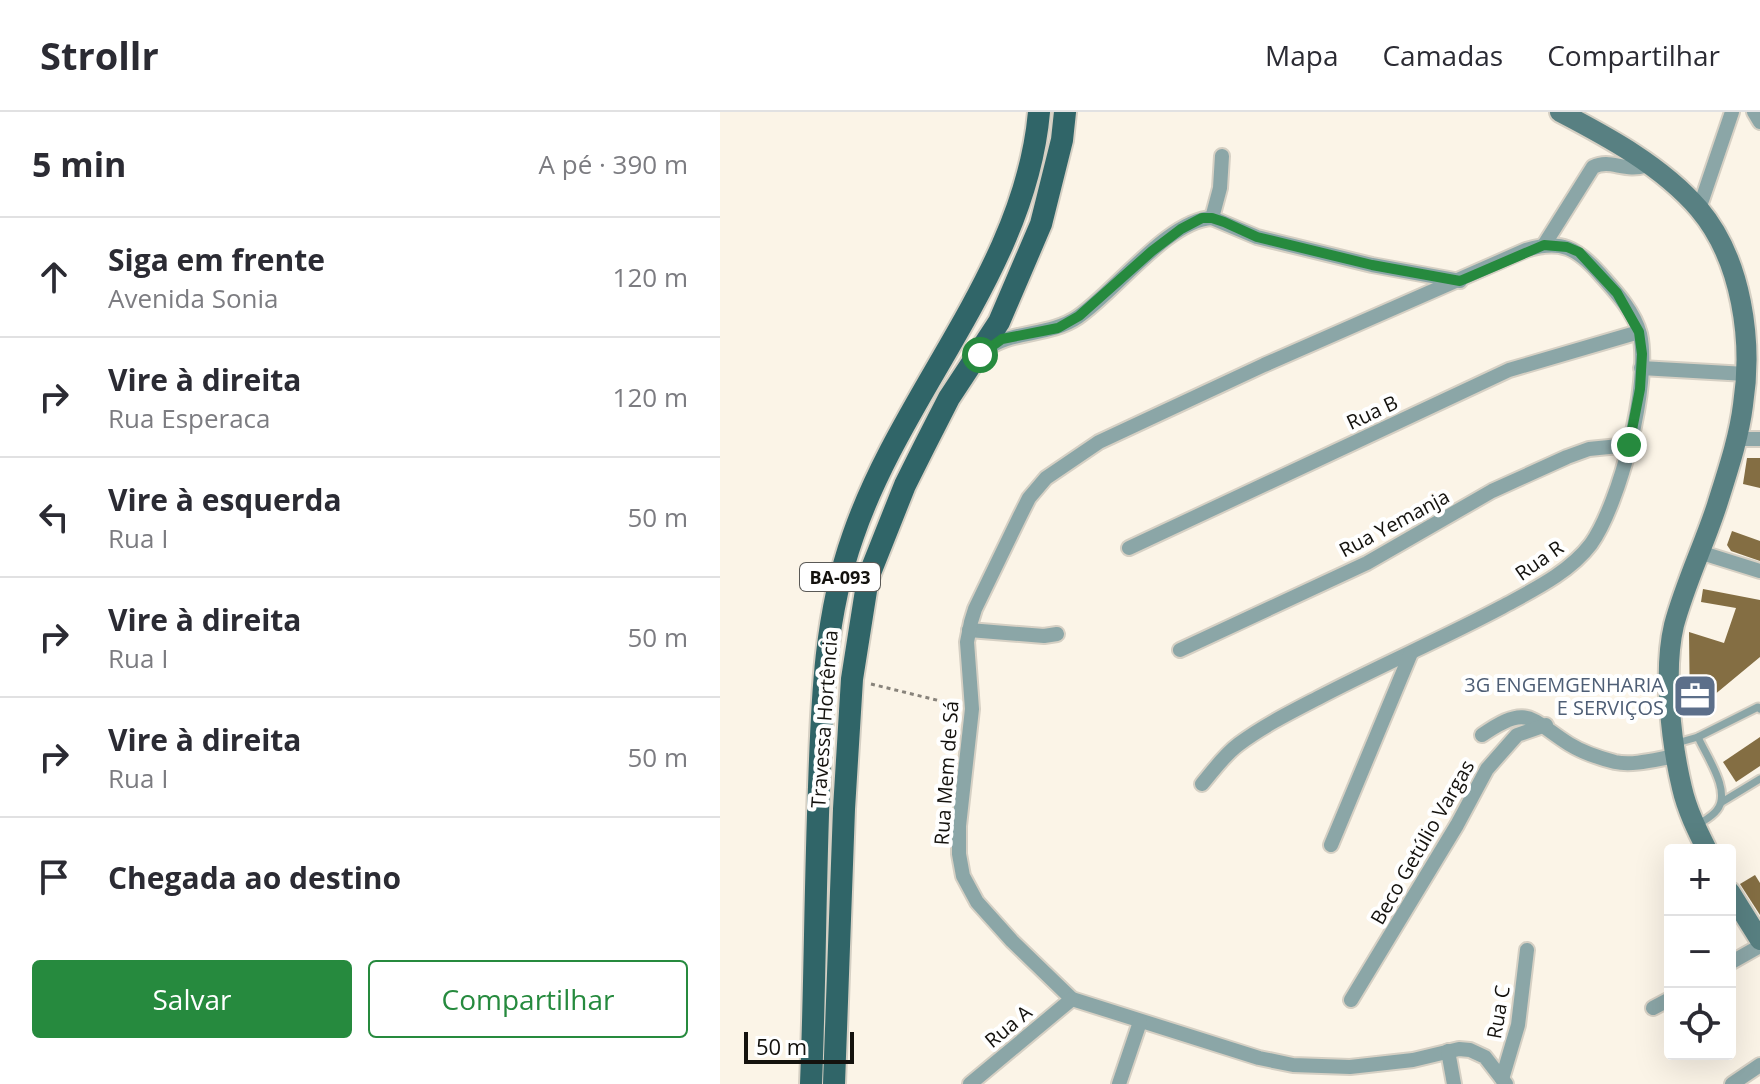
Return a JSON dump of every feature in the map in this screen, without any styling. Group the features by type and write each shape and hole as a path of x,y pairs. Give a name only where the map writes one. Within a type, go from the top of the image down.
{"main road":[{"name":"Travessa Hortência","path":"811,1084 823,683 832,611 841,572 876,479 980,289 1017,213 1028,174 1039,112"},
{"name":"Travessa Hortência","path":"834,1084 852,679 868,578 905,485 949,398 999,322 1041,224 1062,140 1065,112"},
{"path":"1560,112 1660,173 1699,209 1730,263 1739,295 1746,344 1743,406 1717,507 1674,628 1670,668 1675,750 1682,790 1704,844"},
{"path":"1736,902 1760,943"}],"street":[{"path":"1699,209 1732,112"},
{"path":"1754,112 1760,122"},
{"path":"1212,218 1220,188 1222,156"},
{"path":"1639,332 1617,293 1579,252 1567,247 1544,245 1593,167 1606,163 1634,169 1648,165"},
{"path":"949,398 980,355 992,344 1002,339 1058,328 1079,316 1152,251 1194,220 1212,218 1257,237 1372,265 1460,281"},
{"name":"Rua Mem de Sá","path":"1504,1082 1485,1057 1477,1052 1459,1049 1350,1067 1293,1065 1259,1058 1072,999 977,902 963,876 959,826 972,709 969,630 975,609 1029,498 1046,478 1099,442 1264,365 1544,245"},
{"name":"Rua R","path":"1411,653 1531,591 1568,566 1597,534 1637,414 1641,368 1639,332"},
{"name":"Rua B","path":"1129,548 1509,370 1639,332"},
{"path":"1641,368 1746,374"},
{"path":"1736,439 1760,439"},
{"name":"Rua Yemanja","path":"1180,650 1367,563 1492,491 1554,462 1589,449 1629,445"},
{"path":"1699,552 1760,571"},
{"path":"969,630 1044,636 1057,634"},
{"path":"1202,784 1221,761 1254,733 1365,673 1411,653"},
{"path":"1331,845 1411,653"},
{"name":"Beco Getúlio Vargas","path":"1482,735 1506,720 1527,717 1546,725 1570,745 1614,762 1626,763 1675,750"},
{"name":"Beco Getúlio Vargas","path":"1351,1000 1457,825 1487,769 1517,735 1546,725"},
{"path":"1736,959 1760,943"},
{"name":"Rua C","path":"1504,1082 1518,1025 1527,950"},
{"name":"Rua A","path":"970,1084 1072,999"},
{"path":"1653,1008 1664,1002"},
{"path":"1119,1084 1140,1022"},
{"path":"1448,1051 1454,1084"},
{"path":"1732,1084 1760,1065"}],"lane":[{"path":"1675,750 1758,707 1760,709"},
{"path":"1698,737 1720,786 1722,802"},
{"path":"1695,827 1716,813 1722,802 1760,779"}],"path":[{"path":"852,679 972,709"}],"building":[{"path":"1747,458 1760,458 1760,488 1743,484"},
{"path":"1732,531 1760,541 1760,561 1731,551 1727,545"},
{"path":"1703,589 1760,600 1760,657 1690,715 1689,632 1724,643 1736,608 1701,602"},
{"path":"1760,737 1760,766 1736,782 1723,762"},
{"path":"1755,875 1760,883 1760,915 1740,884"}],"place":[{"name":"3G ENGEMGENHARIA E SERVIÇOS","path":"1695,696"}],"route":[{"path":"980,355 1002,339 1058,328 1079,316 1152,251 1194,220 1202,218 1224,222 1257,237 1372,265 1460,281 1526,250 1544,245 1567,247 1579,252 1617,293 1639,332 1642,354 1640,389 1629,445"}]}
